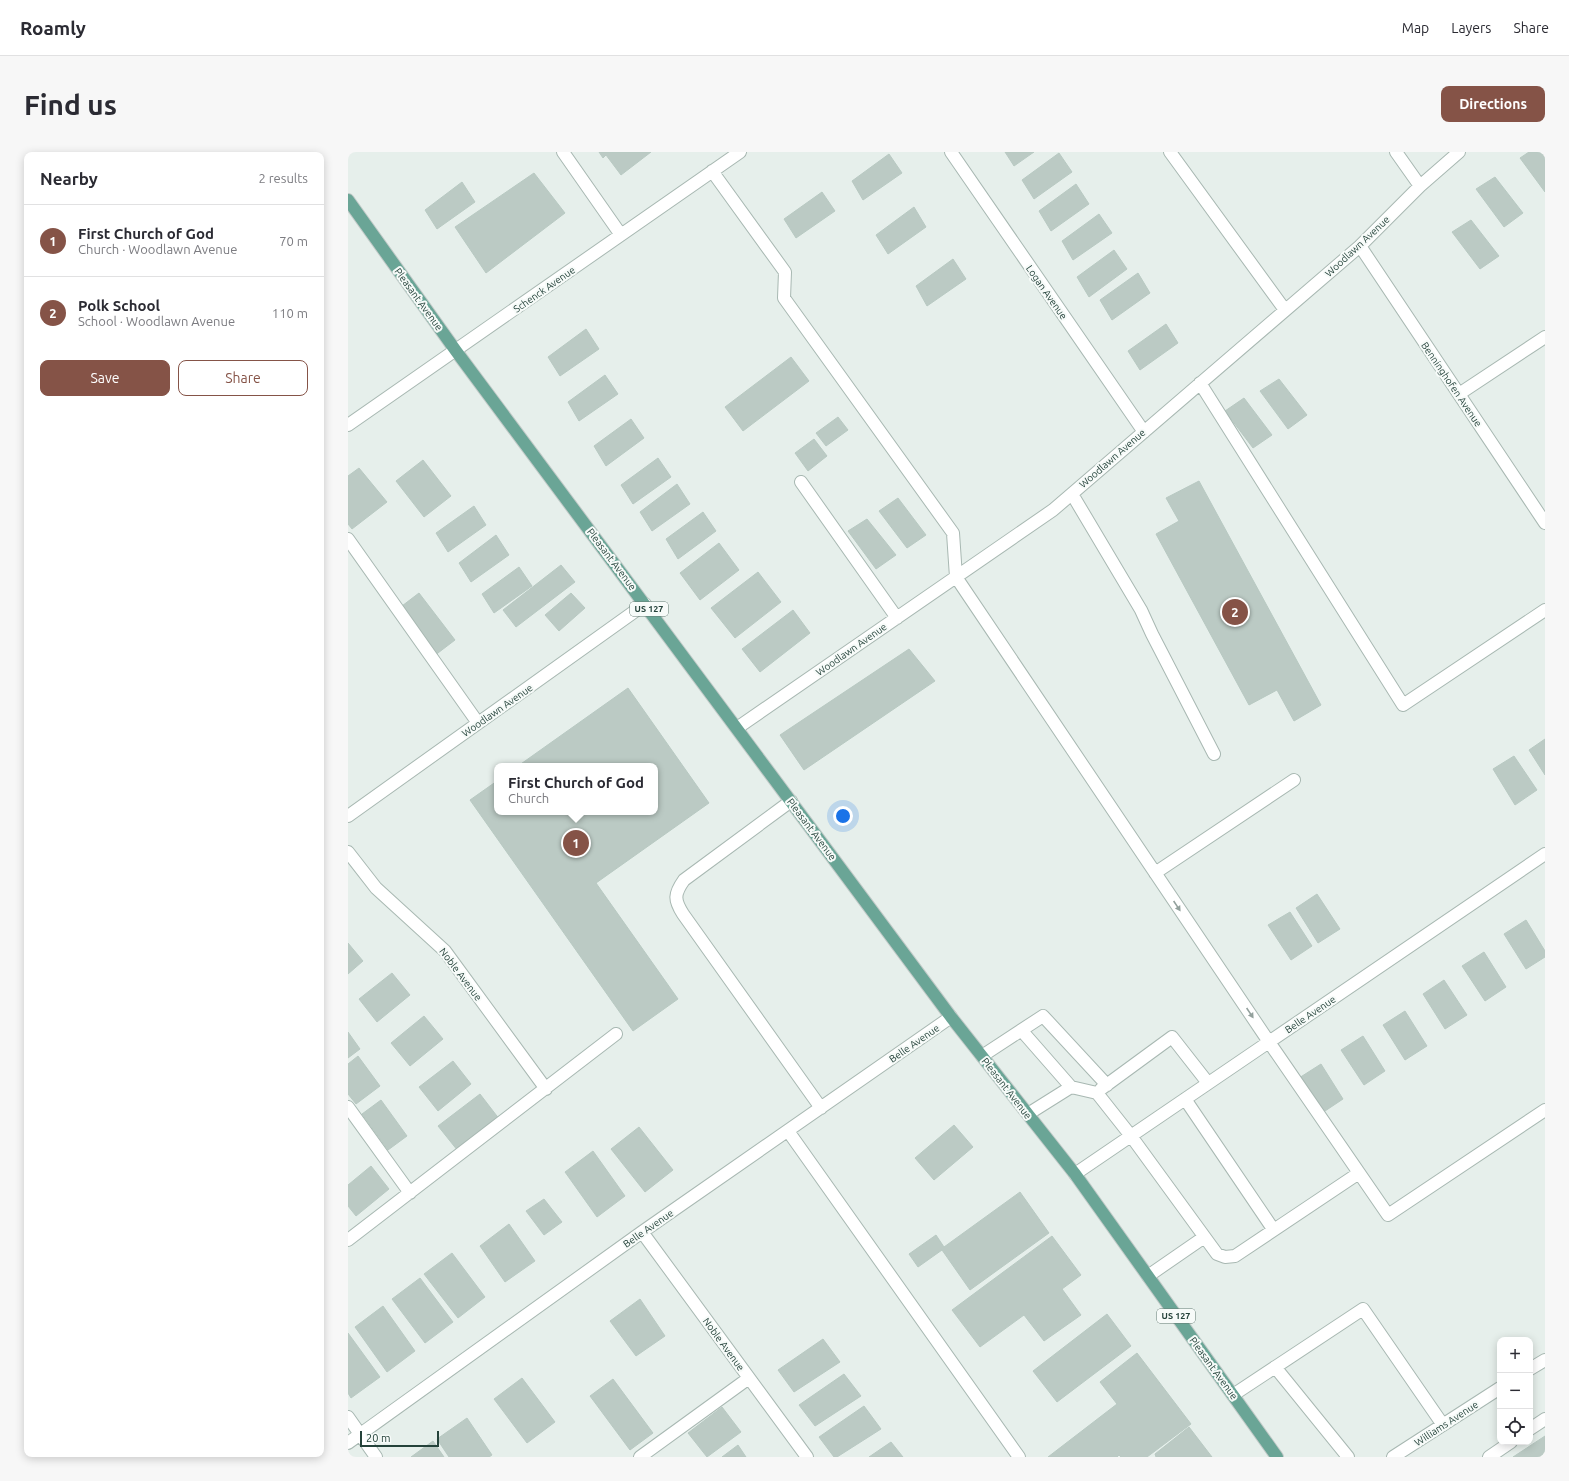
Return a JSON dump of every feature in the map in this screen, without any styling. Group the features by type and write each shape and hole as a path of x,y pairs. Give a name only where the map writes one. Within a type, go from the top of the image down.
{"main road":[{"name":"Pleasant Avenue","path":"348,200 456,351 951,1017 1075,1174 1278,1457"}],"street":[{"path":"563,152 621,235"},
{"name":"Schenck Avenue","path":"348,425 740,152"},
{"name":"Logan Avenue","path":"950,152 1144,432"},
{"path":"1170,152 1285,310"},
{"path":"1396,152 1420,186"},
{"name":"Woodlawn Avenue","path":"737,728 1053,510 1360,246 1420,186 1459,152"},
{"path":"712,171 785,272 784,298 953,533 956,577 1269,1042 1388,1215 1545,1110"},
{"name":"Benninghofen Avenue","path":"1360,246 1545,523"},
{"path":"1459,394 1545,338"},
{"path":"1200,383 1403,706 1545,610"},
{"path":"801,482 897,618"},
{"path":"1072,494 1141,610 1214,754"},
{"path":"348,538 478,723"},
{"name":"Woodlawn Avenue","path":"348,816 645,604"},
{"path":"1155,873 1294,780"},
{"path":"791,801 684,880 676,897 677,906 820,1108"},
{"name":"Noble Avenue","path":"348,852 376,888 445,951 546,1089"},
{"name":"Belle Avenue","path":"1075,1174 1545,854"},
{"path":"982,1056 1043,1016 1106,1085"},
{"name":"Belle Avenue","path":"348,1443 642,1232 951,1017"},
{"path":"1022,1031 1071,1087 1096,1093 1130,1136 1217,1254 1225,1257 1235,1256 1273,1229 1359,1173"},
{"path":"348,1240 616,1034"},
{"path":"1096,1093 1172,1037 1208,1083"},
{"path":"1028,1114 1071,1087"},
{"path":"1185,1099 1273,1229"},
{"path":"348,1108 410,1193"},
{"path":"788,1131 1019,1457"},
{"name":"Noble Avenue","path":"642,1232 807,1457"},
{"path":"1148,1276 1204,1238"},
{"path":"1233,1395 1363,1309 1443,1425"},
{"path":"1533,1367 1545,1360"},
{"path":"1275,1367 1348,1457"},
{"path":"640,1457 749,1378"},
{"name":"Williams Avenue","path":"1393,1457 1497,1390"},
{"path":"348,1417 376,1457"},
{"path":"1533,1427 1545,1419"},
{"path":"1489,1457 1507,1445"}],"building":[{"path":"599,152 651,152 621,175 606,155 603,158"},
{"path":"1005,152 1034,152 1014,166"},
{"path":"1529,152 1544,152 1545,154 1545,192 1520,158"},
{"path":"1059,153 1072,172 1034,199 1022,180"},
{"path":"889,154 902,173 863,200 852,181"},
{"path":"534,173 565,213 486,273 455,227"},
{"path":"1495,177 1523,213 1504,227 1476,189"},
{"path":"462,182 475,202 437,229 425,210"},
{"path":"1076,184 1089,204 1051,231 1039,211"},
{"path":"822,192 835,211 796,238 784,219"},
{"path":"914,207 926,227 888,254 876,235"},
{"path":"1099,214 1112,233 1073,260 1062,241"},
{"path":"1471,220 1499,256 1480,269 1452,232"},
{"path":"1114,250 1127,269 1089,297 1077,277"},
{"path":"953,259 966,279 927,306 916,286"},
{"path":"1138,273 1150,293 1112,320 1100,300"},
{"path":"1166,324 1178,343 1140,370 1128,351"},
{"path":"586,329 599,349 560,376 548,357"},
{"path":"791,357 809,381 743,431 725,407"},
{"path":"605,375 618,394 579,421 568,402"},
{"path":"1279,379 1307,415 1288,429 1260,391"},
{"path":"1244,398 1272,435 1253,448 1225,411"},
{"path":"838,417 848,430 826,446 816,433"},
{"path":"631,419 644,438 606,466 594,446"},
{"path":"814,439 827,456 808,471 795,453"},
{"path":"658,458 671,477 633,504 621,485"},
{"path":"423,460 451,496 424,517 396,481"},
{"path":"359,468 387,502 352,529 348,524 348,476"},
{"path":"1199,481 1321,705 1294,721 1277,690 1249,705 1156,534 1179,521 1166,498"},
{"path":"677,484 690,504 652,531 640,512"},
{"path":"898,498 926,535 907,548 879,511"},
{"path":"474,506 486,525 448,552 436,533"},
{"path":"703,512 716,531 678,559 666,539"},
{"path":"867,519 896,555 876,569 848,531"},
{"path":"496,535 509,555 471,582 459,563"},
{"path":"719,543 739,570 700,600 680,573"},
{"path":"561,565 575,582 516,627 503,610"},
{"path":"519,567 532,586 494,613 482,594"},
{"path":"758,572 781,602 735,638 711,608"},
{"path":"419,593 455,640 434,656 398,609"},
{"path":"571,593 585,608 559,631 545,615"},
{"path":"793,610 810,633 760,672 742,649"},
{"path":"909,649 935,681 804,770 780,735"},
{"path":"628,688 709,803 596,883 678,999 633,1031 470,800 494,783 494,815 658,815 658,763 522,763"},
{"path":"1545,739 1545,775 1529,750"},
{"path":"1514,756 1537,790 1515,805 1493,769"},
{"path":"1317,894 1340,929 1318,943 1296,908"},
{"path":"1290,912 1312,946 1291,960 1268,925"},
{"path":"1526,920 1545,951 1545,957 1526,969 1504,934"},
{"path":"348,943 363,961 348,974"},
{"path":"1484,952 1506,987 1485,1001 1462,966"},
{"path":"392,973 410,995 377,1022 359,999"},
{"path":"1444,980 1467,1015 1445,1029 1423,994"},
{"path":"1405,1011 1427,1046 1405,1060 1383,1025"},
{"path":"424,1016 443,1039 410,1066 391,1043"},
{"path":"348,1032 360,1049 348,1058"},
{"path":"1363,1036 1385,1071 1364,1085 1341,1050"},
{"path":"358,1056 380,1086 356,1104 348,1094 348,1064"},
{"path":"453,1061 471,1084 438,1111 419,1087"},
{"path":"1321,1064 1343,1099 1322,1113 1299,1078"},
{"path":"480,1094 500,1120 458,1151 438,1126"},
{"path":"381,1100 407,1136 388,1150 362,1114"},
{"path":"954,1125 973,1147 934,1180 915,1158"},
{"path":"639,1127 673,1170 645,1192 611,1149"},
{"path":"593,1151 625,1196 597,1217 565,1172"},
{"path":"371,1166 389,1189 356,1216 348,1206 348,1185"},
{"path":"1020,1192 1049,1233 970,1290 942,1250 918,1267 909,1254 936,1235 944,1247"},
{"path":"544,1199 562,1222 544,1235 526,1211"},
{"path":"509,1224 535,1261 505,1282 480,1246"},
{"path":"1052,1236 1081,1275 1062,1289 1081,1315 1044,1341 1024,1315 980,1347 952,1310"},
{"path":"452,1253 485,1297 458,1318 424,1274"},
{"path":"420,1278 453,1322 425,1343 392,1299"},
{"path":"640,1299 665,1336 636,1356 610,1321"},
{"path":"383,1306 415,1351 387,1372 355,1327"},
{"path":"1107,1314 1131,1346 1057,1402 1033,1371"},
{"path":"348,1333 380,1377 351,1398 348,1393"},
{"path":"823,1339 840,1362 794,1392 778,1370"},
{"path":"1137,1353 1191,1424 1147,1457 1121,1457 1119,1455 1117,1457 1048,1457 1117,1404 1100,1382"},
{"path":"844,1374 861,1396 815,1426 799,1405"},
{"path":"522,1378 555,1422 527,1443 494,1399"},
{"path":"613,1379 653,1433 630,1450 590,1396"},
{"path":"864,1406 881,1429 837,1457 834,1457 819,1437"},
{"path":"722,1407 741,1432 707,1457 688,1433"},
{"path":"467,1418 492,1455 489,1457 449,1457 437,1439"},
{"path":"1189,1427 1212,1457 1156,1457 1155,1454"},
{"path":"1545,1436 1545,1457 1513,1457 1533,1445"},
{"path":"433,1441 444,1457 411,1457"},
{"path":"891,1442 903,1457 869,1457"},
{"path":"738,1445 746,1457 722,1457"}],"place":[{"name":"Polk School","path":"1235,612"},
{"name":"First Church of God","path":"576,843"}]}
